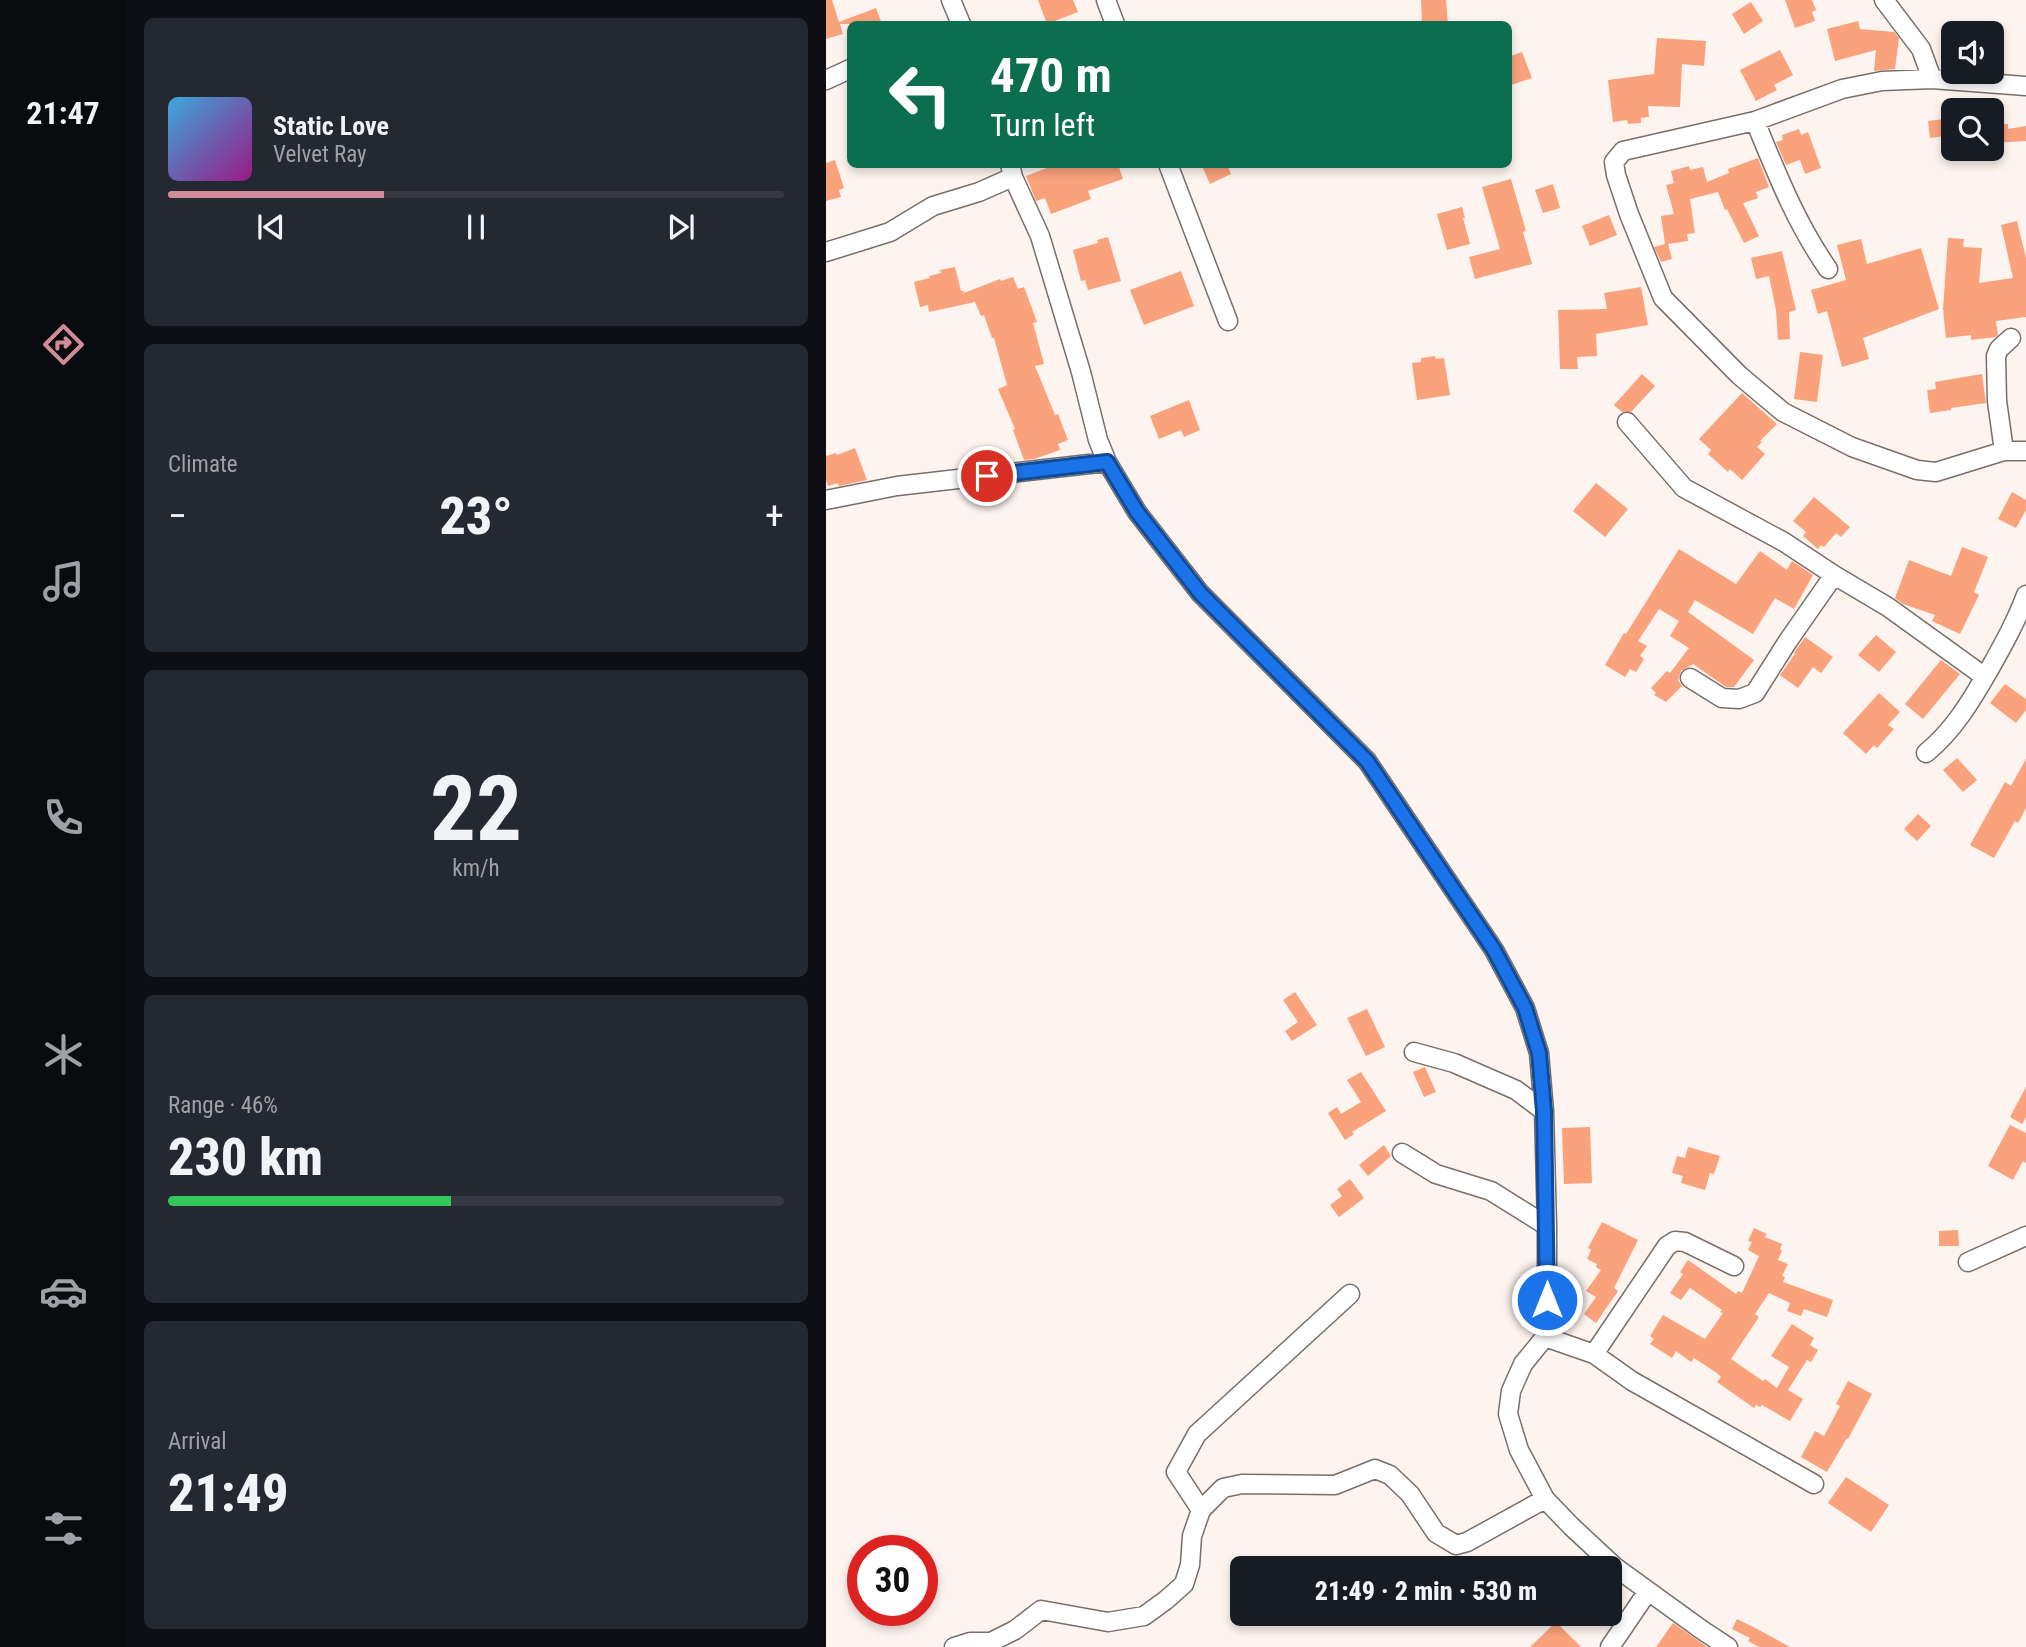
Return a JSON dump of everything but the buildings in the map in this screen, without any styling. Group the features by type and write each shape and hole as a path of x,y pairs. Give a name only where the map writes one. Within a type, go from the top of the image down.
{"street":[{"path":"951,0 960,21"},
{"path":"1106,0 1114,21"},
{"path":"1884,0 1921,49 1933,79"},
{"path":"826,80 847,70"},
{"path":"2026,86 1933,79 1882,81 1842,89 1755,121 1623,152 1614,162 1629,214 1663,298 1739,375 1783,412 1852,447 1917,470 1936,472 2004,451 2026,451"},
{"path":"1755,121 1789,203 1828,269"},
{"path":"1170,168 1228,321"},
{"path":"826,252 890,232 933,206 979,192 1012,171 1040,236 1081,372 1098,440 1107,462 1137,512 1200,593 1367,761 1494,950 1525,1008 1539,1053 1544,1111 1547,1300 1545,1337 1523,1364 1511,1391 1507,1414 1519,1450 1545,1499 1572,1527 1615,1567 1728,1647"},
{"path":"2004,451 1997,401 1996,356 1999,349 2011,338"},
{"path":"1627,422 1684,488 1784,542 1888,607 1985,677"},
{"path":"826,486 834,499 897,486 1107,462"},
{"path":"1690,678 1722,698 1738,699 1755,694 1833,575"},
{"path":"1926,753 1959,720 2016,623 2026,595"},
{"path":"1414,1052 1454,1063 1516,1090 1544,1111"},
{"path":"1402,1153 1436,1174 1491,1191 1547,1226"},
{"path":"1968,1262 2026,1236"},
{"path":"1594,1354 1668,1246 1675,1241 1685,1242 1734,1266"},
{"path":"1201,1510 1176,1472 1197,1434 1350,1294"},
{"path":"1545,1337 1594,1354 1632,1381 1814,1484"},
{"path":"954,1647 970,1642 991,1642 1015,1630 1041,1610 1108,1622 1144,1616 1184,1584 1191,1565 1192,1536 1201,1510 1223,1488 1242,1484 1335,1485 1375,1469 1391,1475 1410,1494 1436,1533 1456,1545 1467,1542 1545,1499"},
{"path":"1610,1647 1648,1591"}],"route":[{"path":"987,476 1107,462 1137,512 1200,593 1367,761 1494,950 1525,1008 1539,1053 1544,1111 1547,1300"}]}
